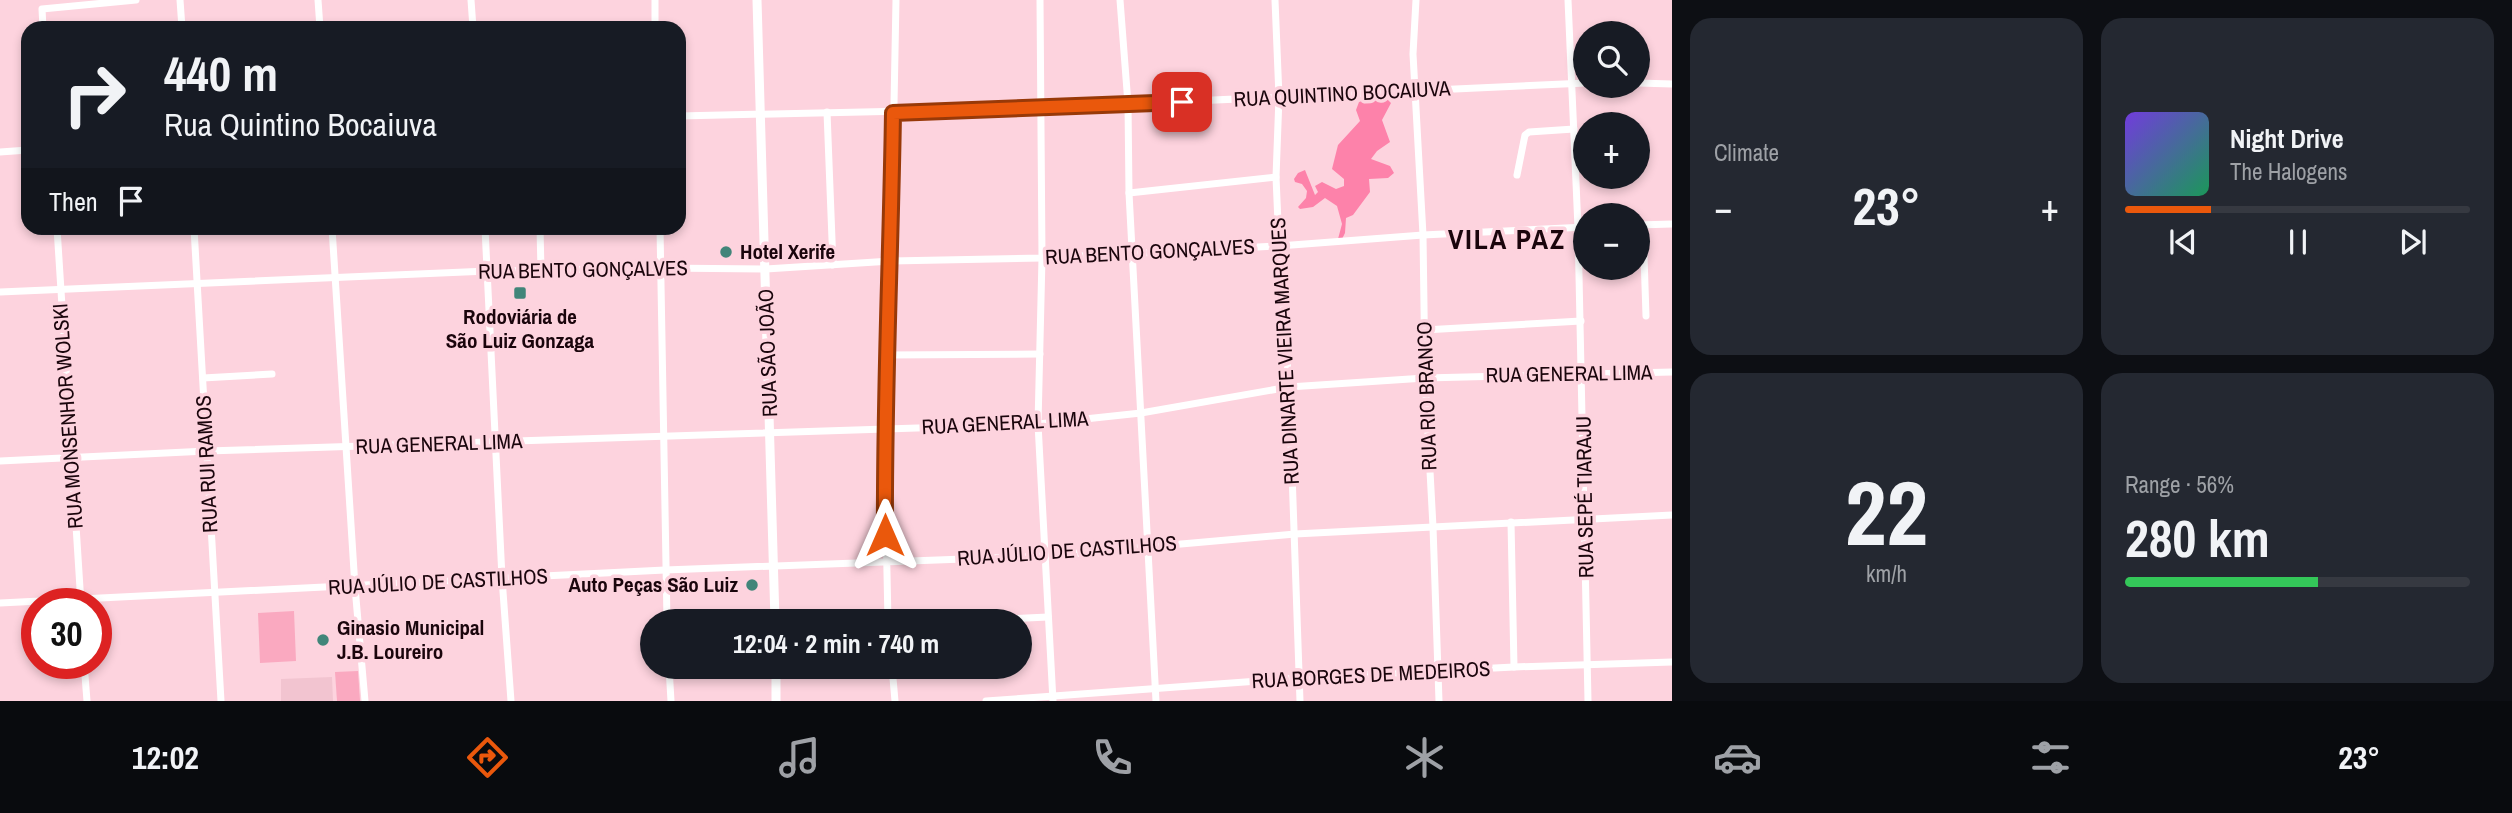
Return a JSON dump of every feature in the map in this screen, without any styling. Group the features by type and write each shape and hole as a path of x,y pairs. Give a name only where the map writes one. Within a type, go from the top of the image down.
{"main road":[{"name":"RUA SÃO JOÃO","path":"757,0 775,609"},
{"path":"776,679 776,701"}],"street":[{"path":"43,21 42,9 136,0"},
{"path":"180,0 182,21"},
{"path":"318,0 320,21"},
{"path":"471,0 472,21"},
{"path":"655,0 655,21"},
{"path":"887,609 885,355 891,261 896,0"},
{"path":"1040,0 1042,258 1038,424 1053,699"},
{"path":"1120,0 1128,104 1129,193 1156,701"},
{"name":"RUA DINARTE VIEIRA MARQUES","path":"1275,0 1279,97 1276,177 1289,387 1300,701"},
{"name":"RUA RIO BRANCO","path":"1416,0 1413,54 1423,234 1425,378 1439,701"},
{"name":"RUA SEPÉ TIARAJU","path":"1568,0 1573,112"},
{"name":"RUA QUINTINO BOCAIUVA","path":"686,116 1040,108 1572,83"},
{"path":"1650,83 1672,83"},
{"path":"827,113 833,265"},
{"path":"1517,174 1525,135 1530,132 1573,129"},
{"path":"0,152 21,150"},
{"path":"1129,193 1276,177"},
{"path":"1650,225 1672,224"},
{"name":"RUA BENTO GONÇALVES","path":"0,292 488,271 766,269 891,261 1042,258 1573,227"},
{"name":"RUA MONSENHOR WOLSKI","path":"57,235 79,588"},
{"name":"RUA RUI RAMOS","path":"194,235 221,701"},
{"path":"332,235 365,701"},
{"path":"485,235 510,701"},
{"path":"540,235 541,270"},
{"path":"660,235 667,609"},
{"name":"RUA SEPÉ TIARAJU","path":"1581,280 1588,701"},
{"path":"1644,280 1646,316"},
{"path":"1424,330 1581,321"},
{"path":"885,355 1040,354"},
{"name":"RUA GENERAL LIMA","path":"0,461 207,451 1038,424 1141,413 1289,387 1425,378 1672,372"},
{"path":"202,378 272,374"},
{"name":"RUA JÚLIO DE CASTILHOS","path":"112,599 665,570 1045,556 1295,534 1672,515"},
{"path":"1511,522 1514,667"},
{"name":"RUA JÚLIO DE CASTILHOS","path":"0,603 21,602"},
{"path":"1032,618 1048,617"},
{"name":"RUA BORGES DE MEDEIROS","path":"986,701 1053,699 1156,688 1438,670 1672,662"},
{"path":"86,679 87,701"},
{"path":"670,679 671,701"},
{"path":"893,679 895,701"}],"shaded area":[{"path":"1378,97 1386,98 1391,103 1382,120 1390,142 1371,159 1390,166 1394,173 1388,178 1369,179 1370,192 1353,215 1346,218 1345,233 1342,239 1338,239 1342,224 1337,206 1325,198 1313,207 1300,209 1298,207 1306,198 1307,191 1294,179 1298,173 1305,170 1315,195 1318,192 1315,186 1322,182 1336,189 1344,186 1344,179 1332,169 1338,145 1360,121 1356,110 1359,102"},
{"path":"294,611 296,661 260,663 258,613"},
{"path":"358,671 360,701 337,701 335,672"},
{"path":"332,677 333,701 281,701 281,679"}],"place":[{"name":"Hotel Xerife","path":"726,252"},
{"name":"Rodoviária de São Luiz Gonzaga","path":"520,293"},
{"name":"Auto Peças São Luiz","path":"752,585"},
{"name":"Ginasio Municipal J.B. Loureiro","path":"323,640"}],"district":[{"name":"VILA PAZ","path":"1507,239"}],"route":[{"path":"885,535 885,355 891,261 893,113 1182,102"}]}
